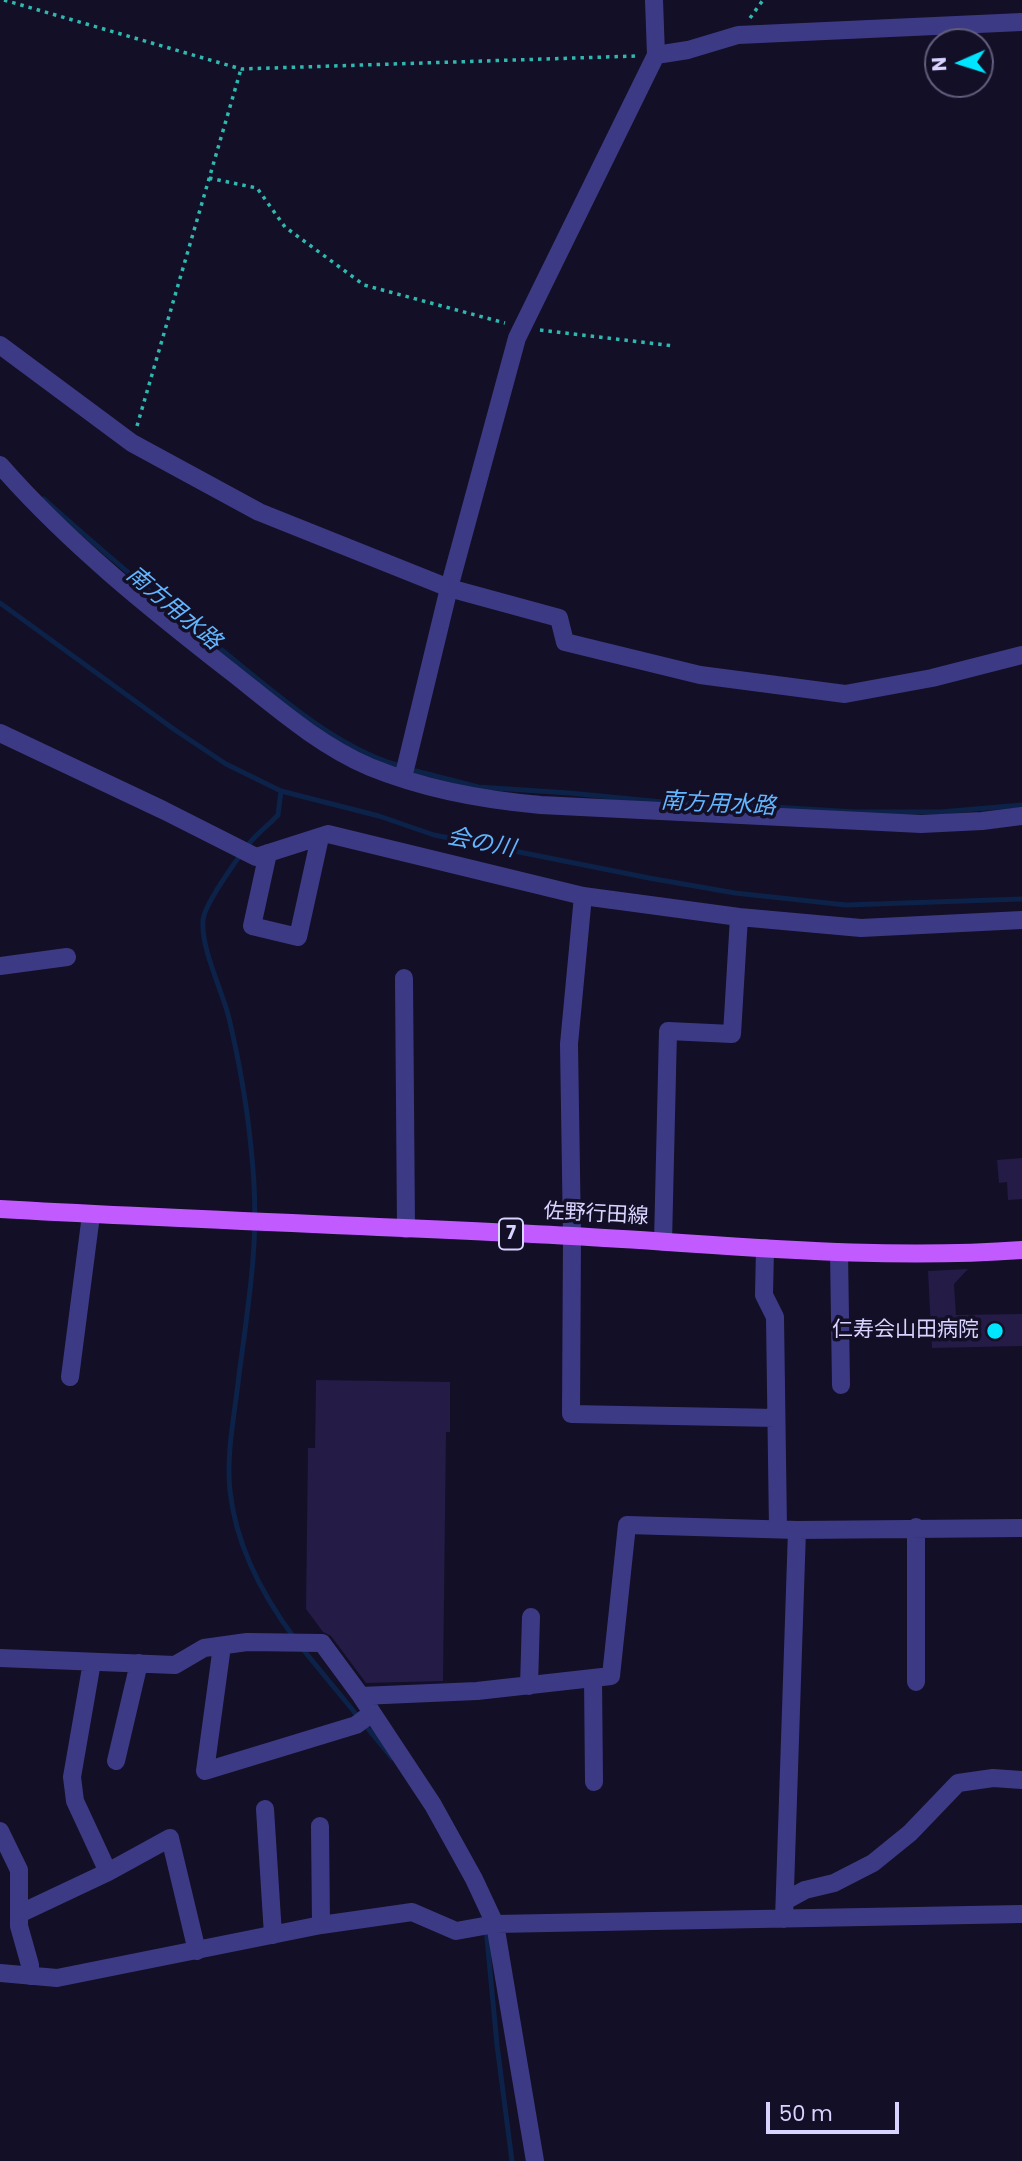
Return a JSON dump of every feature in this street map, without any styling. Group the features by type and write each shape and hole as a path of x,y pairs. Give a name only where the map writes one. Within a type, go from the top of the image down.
{"main road":[{"name":"佐野行田線","path":"0,1209 572,1236 839,1252 970,1254 1022,1250"}],"street":[{"path":"403,778 449,588 517,338 656,55 654,0"},
{"path":"656,55 688,50 738,35 1022,22"},
{"path":"0,345 132,443 259,512 449,588 559,618 565,642 700,675 845,694 932,678 1022,654"},
{"path":"0,465 35,506 95,560 283,712 338,751 403,778 498,801 541,805 921,824 1022,816"},
{"path":"0,733 256,857 328,834 583,896 739,917 861,928 1022,920"},
{"path":"268,853 252,926 298,937 320,837"},
{"path":"583,896 569,1044 571,1414 776,1418"},
{"path":"663,1242 667,1031 732,1034 739,917"},
{"path":"0,966 67,957"},
{"path":"404,978 406,1229"},
{"path":"70,1377 91,1214"},
{"path":"765,1248 764,1295 775,1317 778,1529"},
{"path":"839,1252 841,1385"},
{"path":"361,1696 477,1692 611,1676 628,1525 797,1530 1022,1528"},
{"path":"916,1527 916,1682"},
{"path":"784,1910 797,1530"},
{"path":"529,1686 531,1617"},
{"path":"0,1658 175,1665 204,1648 247,1642 322,1643 361,1696 433,1805 474,1879 494,1924 535,2161"},
{"path":"222,1646 205,1771 356,1725 372,1713"},
{"path":"92,1661 72,1777 75,1801 107,1872"},
{"path":"116,1761 139,1663"},
{"path":"593,1678 594,1782"},
{"path":"784,1910 805,1889 834,1883 873,1863 910,1833 958,1783 993,1778 1022,1780"},
{"path":"265,1809 273,1935"},
{"path":"320,1826 321,1925"},
{"path":"0,1831 19,1870 19,1926 30,1965 30,1976"},
{"path":"19,1914 170,1838 197,1951"},
{"path":"0,1973 58,1978 321,1925 412,1912 456,1931 494,1924 784,1910 1022,1913"}],"path":[{"path":"4,0 241,69 656,55"},
{"path":"132,443 241,69"},
{"path":"209,178 257,188 285,227 364,285 522,328 674,346"}],"building":[{"path":"1022,1158 1022,1199 1008,1200 1007,1182 999,1183 997,1160"},
{"path":"968,1269 954,1284 956,1315 1022,1314 1022,1346 932,1348 928,1271"},
{"path":"316,1380 450,1382 450,1432 446,1432 443,1681 366,1683 331,1636 323,1632 306,1609 308,1448 315,1448"}],"waterway":[{"name":"南方用水路","path":"44,499 287,703 352,746 397,765"},
{"name":"会の川","path":"0,603 175,730 226,764 281,791 379,816 434,835 735,893 846,905 1022,899"},
{"name":"南方用水路","path":"416,771 478,787 673,803 855,812 940,812 1022,805"},
{"path":"281,791 278,815 251,841 214,894 204,914 203,932 229,1018 239,1067 254,1189 253,1259 230,1447 230,1491 238,1531 252,1569 295,1639"},
{"path":"301,1647 392,1758"},
{"path":"486,1928 512,2161"}],"place":[{"name":"仁寿会山田病院","path":"995,1331"}]}
